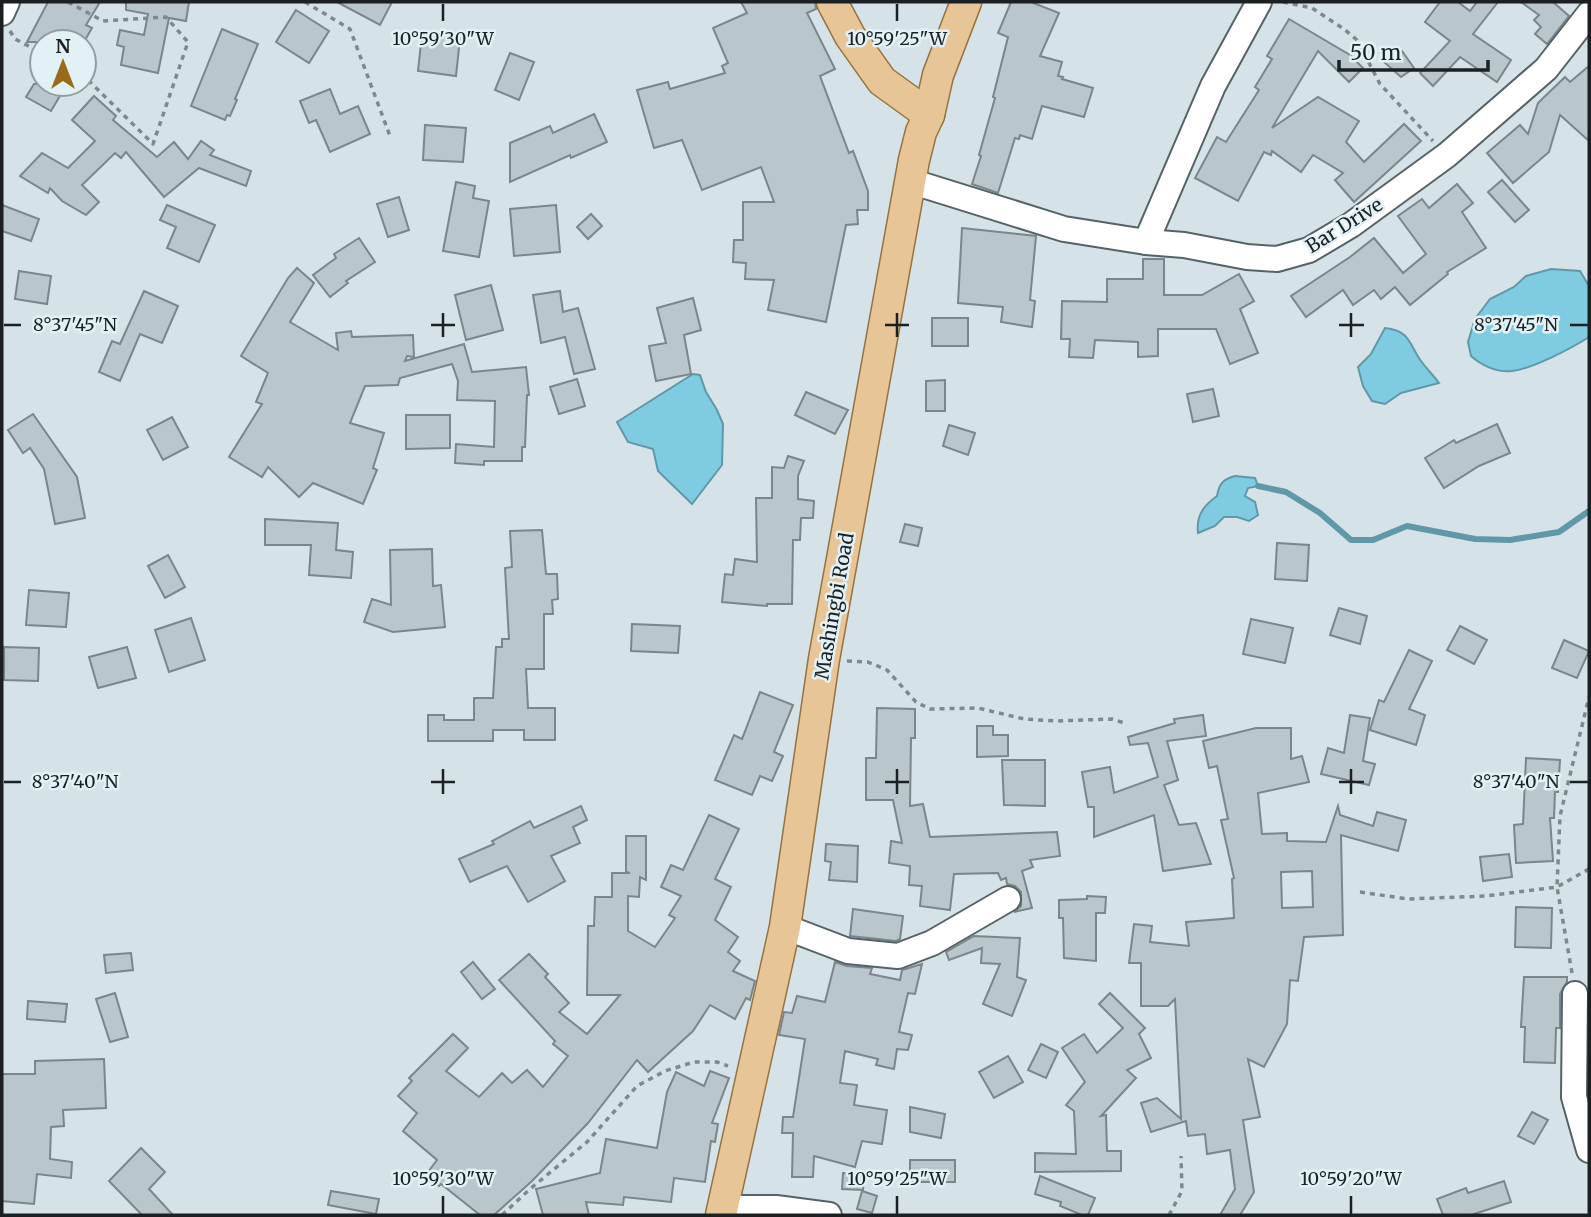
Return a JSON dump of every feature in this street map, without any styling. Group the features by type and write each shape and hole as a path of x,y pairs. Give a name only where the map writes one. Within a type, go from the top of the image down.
{"main road":[{"path":"832,2 850,36 882,80 929,115"},
{"name":"Mashingbi Road","path":"721,1211 785,927 824,659 910,181 921,131 929,115 938,75 965,2"}],"street":[{"path":"5,21 7,2"},
{"path":"1146,242 1213,86 1259,2"},
{"name":"Bar Drive","path":"910,181 1064,229 1184,245 1247,257 1278,259 1309,250 1351,225 1447,155 1546,69 1589,14"},
{"path":"785,927 848,951 898,957 932,943 1008,899"},
{"path":"1575,994 1574,1097 1589,1150"},
{"path":"721,1211 776,1208 829,1215"}],"path":[{"path":"68,2 103,21 166,17 188,42 153,144 98,90"},
{"path":"306,2 349,29 390,136"},
{"path":"1283,2 1312,8 1357,40 1380,83 1447,155"},
{"path":"5,21 15,39 28,46"},
{"path":"824,659 868,662 887,670 916,702 930,709 978,708 1024,719 1112,719 1127,724"},
{"path":"1575,994 1557,887 1560,816 1589,697"},
{"path":"1360,892 1408,899 1459,899 1557,887 1589,869"},
{"path":"502,1215 530,1188 579,1149 637,1086 666,1071 694,1062 718,1062 753,1075"},
{"path":"1169,1215 1182,1191 1181,1156"}],"water":[{"path":"1551,269 1580,271 1589,286 1589,337 1541,362 1512,371 1490,368 1471,356 1468,342 1475,319 1490,299 1514,287 1526,276"},
{"path":"1385,328 1400,332 1408,339 1439,383 1401,393 1385,404 1372,401 1363,386 1358,367 1371,354"},
{"path":"693,374 700,375 723,424 722,465 692,504 658,471 653,449 628,442 617,422"},
{"path":"1235,476 1255,478 1258,486 1248,488 1245,496 1255,502 1258,515 1249,521 1224,517 1215,526 1198,533 1198,521 1202,512 1217,496 1222,483"}],"building":[{"path":"48,2 100,2 86,25 92,28 34,28"},
{"path":"126,2 189,2 186,21 169,18 158,73 121,65 124,47 117,45 120,30 144,35 148,14 126,10"},
{"path":"337,2 392,2 380,25"},
{"path":"741,2 815,2 816,9 807,13 835,69 820,76 849,153 853,151 868,191 868,210 857,210 858,224 846,225 826,322 768,310 774,280 745,279 746,263 733,262 734,240 743,240 743,202 774,202 761,167 702,190 682,140 654,148 637,90 668,82 670,89 725,73 722,66 728,63 713,28 747,13"},
{"path":"1011,2 1031,2 1059,13 1040,56 1062,62 1058,76 1063,77 1062,79 1093,88 1084,117 1042,106 1032,139 1020,135 1019,139 1015,138 998,193 972,184 1008,37 998,33"},
{"path":"1440,2 1458,2 1470,11 1477,2 1498,2 1473,34 1511,60 1497,82 1460,57 1433,86 1420,73 1450,41 1425,22"},
{"path":"1521,2 1553,2 1569,16 1547,44 1535,34 1541,27 1534,20 1539,15"},
{"path":"296,10 329,31 309,63 276,42"},
{"path":"1289,19 1350,55 1363,68 1349,82 1318,51 1272,128 1318,97 1359,121 1346,142 1364,162 1404,124 1421,141 1354,202 1335,180 1343,173 1313,155 1301,172 1272,151 1271,155 1264,152 1238,201 1195,178 1217,137 1226,142 1259,90 1255,87 1272,59 1267,56"},
{"path":"222,29 258,44 235,99 237,100 230,116 227,115 225,120 191,106"},
{"path":"422,34 460,38 456,76 418,71"},
{"path":"1402,51 1414,68 1401,77 1384,62"},
{"path":"510,53 534,62 519,100 495,90"},
{"path":"1589,66 1589,141 1560,115 1549,152 1513,183 1487,153 1520,125 1528,134 1538,103 1565,77 1570,82"},
{"path":"330,89 340,114 358,106 370,134 330,152 316,120 309,123 300,101"},
{"path":"28,94 28,98 59,98 51,111 26,97"},
{"path":"92,98 96,98 116,116 113,120 157,157 174,142 188,159 201,141 214,150 210,155 251,171 246,186 199,168 164,197 126,152 121,158 115,153 82,185 99,202 86,215 62,201 50,188 48,193 20,176 42,153 68,168 95,141 72,120"},
{"path":"594,114 607,142 510,182 510,143 550,126 553,133"},
{"path":"425,125 466,128 463,162 423,160"},
{"path":"1502,180 1529,210 1515,222 1488,192"},
{"path":"456,182 475,186 473,198 489,201 479,257 443,251"},
{"path":"1457,184 1473,203 1462,212 1486,248 1447,272 1448,274 1410,305 1395,287 1381,299 1374,290 1353,305 1343,290 1306,317 1291,296 1374,238 1403,273 1426,254 1398,216 1422,199 1429,208"},
{"path":"399,197 409,230 388,237 377,204"},
{"path":"2,205 39,219 31,241 2,231"},
{"path":"167,205 215,225 199,262 167,248 176,227 160,220"},
{"path":"556,205 560,252 514,256 510,209"},
{"path":"591,214 602,226 588,239 577,227"},
{"path":"962,228 1036,236 1030,300 1035,301 1032,327 1001,322 1003,307 958,303"},
{"path":"359,238 375,262 346,281 348,283 330,297 313,275 336,258 334,254"},
{"path":"1143,259 1164,259 1164,295 1202,295 1239,274 1254,301 1240,309 1258,353 1230,364 1216,329 1158,329 1158,356 1138,357 1138,342 1095,340 1093,358 1069,357 1070,339 1061,339 1062,301 1107,302 1107,279 1143,279"},
{"path":"297,268 314,283 290,322 338,350 336,333 351,331 352,337 413,335 414,357 407,356 405,361 464,344 472,372 526,367 529,395 522,461 484,461 484,465 455,463 456,444 494,447 495,401 457,400 458,381 452,364 400,378 398,385 365,386 350,423 384,433 373,468 377,470 363,504 313,483 299,497 268,467 262,477 229,457 262,404 256,402 268,373 241,356 288,278"},
{"path":"19,271 51,276 47,304 15,299"},
{"path":"491,285 503,330 466,340 455,295"},
{"path":"144,291 178,306 162,343 140,334 120,381 99,372 112,341 120,344"},
{"path":"560,291 563,312 578,308 595,369 574,374 565,337 541,343 533,295"},
{"path":"693,298 701,330 684,335 691,374 656,381 649,346 666,343 657,308"},
{"path":"932,318 968,318 968,346 932,346"},
{"path":"577,379 585,406 559,414 550,387"},
{"path":"945,380 945,411 926,411 926,381"},
{"path":"1213,389 1219,416 1193,422 1187,394"},
{"path":"806,392 848,410 835,434 795,415"},
{"path":"33,414 77,477 85,518 55,524 44,469 30,448 23,453 8,430"},
{"path":"406,415 450,415 450,448 406,449"},
{"path":"172,417 188,447 163,460 147,430"},
{"path":"1497,424 1510,453 1479,466 1444,488 1425,458 1454,440 1456,443"},
{"path":"949,425 975,433 968,455 943,446"},
{"path":"788,456 804,461 798,476 798,499 814,501 813,518 801,518 800,540 793,540 792,604 767,606 722,602 725,574 733,575 735,559 757,562 756,498 772,498 772,467 784,468"},
{"path":"265,519 338,523 336,550 353,552 351,578 309,575 311,545 265,545"},
{"path":"905,524 922,528 918,546 900,542"},
{"path":"542,530 546,574 557,574 558,599 552,600 553,614 544,614 544,669 526,669 528,708 555,708 555,740 524,740 524,730 493,730 493,741 428,741 428,715 444,715 444,720 474,720 474,698 493,698 496,647 502,647 502,639 509,639 505,568 512,567 510,531"},
{"path":"1277,543 1309,545 1307,581 1275,579"},
{"path":"432,549 433,586 441,585 445,627 393,632 364,622 372,599 391,605 390,550"},
{"path":"168,555 185,587 165,598 148,566"},
{"path":"29,590 69,593 66,627 26,625"},
{"path":"1339,608 1367,616 1360,644 1330,635"},
{"path":"191,618 205,660 169,672 155,630"},
{"path":"1251,619 1293,628 1285,663 1243,654"},
{"path":"632,624 680,626 678,653 631,651"},
{"path":"1460,626 1487,640 1474,664 1447,650"},
{"path":"1564,640 1589,651 1577,678 1552,668"},
{"path":"4,647 39,648 38,681 4,680"},
{"path":"127,647 136,678 98,688 89,657"},
{"path":"1409,650 1432,661 1409,709 1425,715 1416,745 1370,730 1379,700 1384,702"},
{"path":"760,692 793,705 774,752 783,756 772,781 760,776 752,795 715,780 734,735 742,739"},
{"path":"877,708 915,709 915,738 911,738 910,806 923,804 930,837 1057,832 1060,856 1030,860 1033,867 1022,871 1032,908 1014,912 1021,906 1021,892 1015,886 1007,884 1006,878 1001,880 998,873 954,874 950,910 920,906 922,886 909,885 910,866 889,863 891,841 902,843 893,800 866,800 866,758 876,758"},
{"path":"1203,715 1206,736 1167,741 1178,780 1164,785 1179,825 1196,823 1211,864 1163,871 1154,815 1094,837 1094,807 1088,807 1082,772 1110,767 1114,793 1158,777 1148,743 1130,745 1128,737 1175,723 1174,719"},
{"path":"1350,715 1370,718 1363,761 1375,764 1369,785 1321,774 1328,748 1344,753"},
{"path":"977,726 993,726 993,735 1008,735 1008,756 977,757"},
{"path":"1256,728 1291,728 1291,759 1302,756 1309,782 1258,793 1262,834 1287,833 1287,841 1326,842 1338,806 1340,815 1373,826 1377,812 1406,820 1398,851 1341,835 1343,935 1304,937 1298,981 1290,980 1287,1024 1264,1067 1248,1059 1260,1117 1243,1120 1254,1192 1240,1215 1220,1215 1235,1189 1230,1150 1207,1154 1205,1134 1188,1136 1186,1121 1151,1132 1141,1103 1157,1098 1181,1119 1175,999 1168,1006 1141,1006 1141,963 1129,963 1134,924 1152,926 1150,942 1189,946 1186,922 1234,918 1234,878 1221,820 1228,819 1217,766 1209,768 1203,741","holes":["1312,871 1313,907 1282,908 1281,872"]},
{"path":"1526,758 1560,760 1554,818 1550,818 1553,861 1516,863 1514,825 1523,824"},
{"path":"1002,760 1045,760 1045,806 1004,805"},
{"path":"581,806 587,820 573,827 580,843 551,856 565,881 528,902 507,866 470,882 459,859 494,844 492,841 530,821 534,828"},
{"path":"709,815 739,829 715,879 731,887 715,920 738,937 728,952 740,961 733,971 755,981 750,1000 746,998 735,1019 710,1005 693,1031 648,1072 637,1060 588,1123 532,1181 494,1215 480,1215 441,1184 439,1186 425,1176 437,1160 403,1131 417,1113 398,1096 412,1081 409,1078 453,1034 468,1048 446,1071 479,1097 502,1073 512,1083 527,1070 543,1087 568,1056 553,1044 555,1041 499,980 529,954 548,974 545,977 569,1003 559,1012 587,1034 620,995 587,995 588,926 594,926 595,897 612,897 612,873 630,873 626,872 626,836 646,836 646,880 640,877 639,897 628,896 628,931 655,947 675,918 669,915 681,896 661,887 671,865 683,870"},
{"path":"826,844 858,846 857,882 829,880 831,862 825,861"},
{"path":"1509,854 1512,877 1483,881 1480,857"},
{"path":"1087,896 1106,897 1105,913 1096,913 1096,961 1064,958 1063,918 1059,918 1059,900 1087,899"},
{"path":"1516,907 1552,908 1551,948 1515,947"},
{"path":"853,909 903,916 900,939 896,941 850,936"},
{"path":"974,936 1020,938 1017,977 1026,980 1012,1016 983,1004 1000,964 981,963 982,948 949,960 946,952"},
{"path":"131,953 133,970 106,973 104,955"},
{"path":"473,962 495,989 482,999 461,972"},
{"path":"835,962 872,968 870,974 900,980 902,970 922,964 915,994 908,993 899,1032 912,1035 908,1050 897,1049 894,1069 876,1065 878,1059 845,1051 840,1083 857,1085 854,1105 887,1110 882,1144 862,1141 855,1167 814,1156 813,1177 792,1177 793,1133 782,1133 783,1117 793,1117 805,1039 779,1035 784,1012 792,1013 797,996 825,1002"},
{"path":"1524,977 1567,977 1560,994 1560,1028 1556,1028 1555,1063 1524,1062 1525,1027 1521,1027"},
{"path":"115,993 128,1037 110,1042 96,999"},
{"path":"1110,993 1145,1028 1139,1034 1151,1058 1127,1070 1136,1078 1101,1116 1106,1115 1107,1151 1121,1151 1121,1171 1035,1172 1035,1153 1076,1154 1074,1111 1066,1105 1085,1082 1062,1048 1084,1034 1097,1053 1123,1028 1099,1004"},
{"path":"28,1001 67,1004 65,1022 27,1019"},
{"path":"1041,1044 1058,1052 1046,1078 1028,1070"},
{"path":"1008,1056 1023,1082 994,1098 979,1072"},
{"path":"104,1059 106,1108 63,1110 64,1126 51,1127 50,1159 72,1162 71,1178 37,1174 34,1204 2,1201 2,1074 35,1074 35,1061"},
{"path":"710,1071 729,1078 712,1123 718,1124 715,1142 711,1141 705,1182 674,1178 671,1202 624,1197 623,1205 586,1202 589,1215 543,1215 536,1189 600,1173 606,1139 657,1148 667,1092 676,1072 704,1086"},
{"path":"910,1107 945,1114 941,1138 910,1132"},
{"path":"1532,1112 1548,1120 1534,1144 1518,1136"},
{"path":"141,1148 165,1172 149,1189 173,1215 142,1215 109,1181"},
{"path":"910,1160 955,1160 955,1182 910,1182"},
{"path":"843,1173 864,1175 863,1190 842,1189"},
{"path":"1040,1176 1095,1198 1088,1215 1082,1215 1060,1206 1061,1202 1035,1194"},
{"path":"1504,1181 1511,1202 1471,1215 1443,1215 1437,1199 1466,1188 1468,1193"},
{"path":"331,1191 379,1199 376,1214 328,1205"},
{"path":"862,1191 877,1196 872,1213 857,1209"}],"waterway":[{"path":"1258,486 1286,492 1320,513 1351,540 1373,540 1407,526 1475,539 1510,540 1559,532 1589,511"}]}
